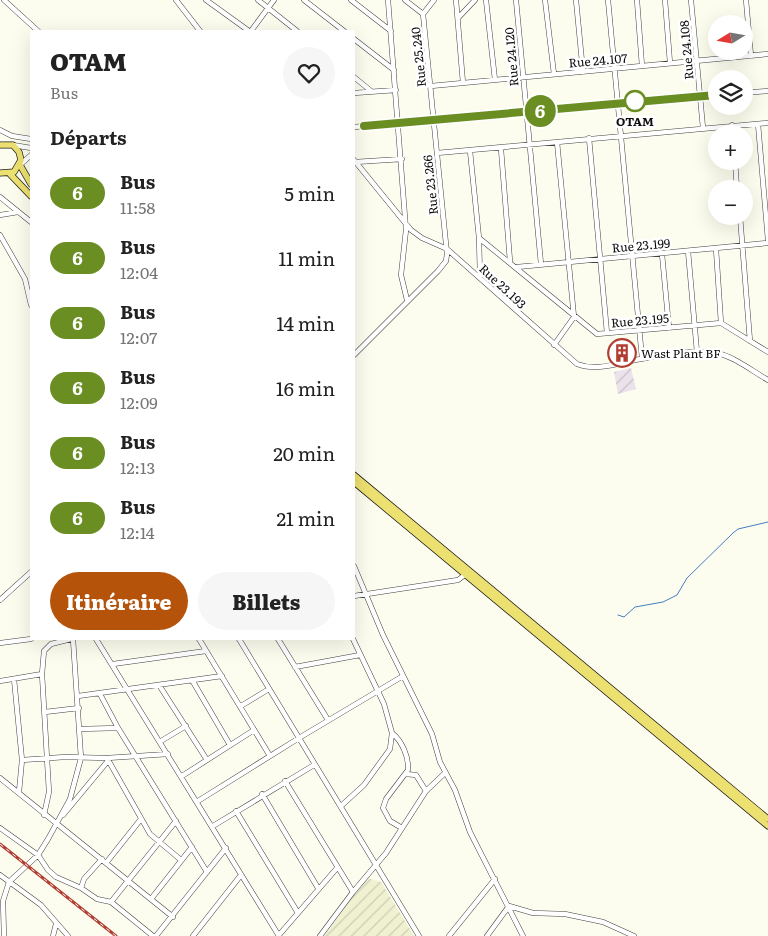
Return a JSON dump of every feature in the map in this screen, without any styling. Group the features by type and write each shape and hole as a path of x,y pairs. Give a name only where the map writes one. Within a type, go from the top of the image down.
{"main road":[{"path":"1,144 13,145 21,156 20,164 30,182"},
{"path":"10,174 20,164"},
{"path":"0,173 10,174 30,195"},
{"path":"355,476 768,819"},
{"path":"355,483 768,826"}],"street":[{"path":"4,0 37,30"},
{"path":"176,0 199,30"},
{"path":"206,0 247,30"},
{"path":"258,0 296,30"},
{"path":"249,30 274,0"},
{"path":"304,0 343,30"},
{"path":"351,0 391,31"},
{"path":"388,0 402,160 406,234 401,275 407,300"},
{"name":"Rue 25.240","path":"405,0 423,14 434,120"},
{"path":"423,14 434,0"},
{"path":"456,0 463,83"},
{"path":"458,18 475,0"},
{"path":"486,0 495,80"},
{"name":"Rue 24.120","path":"516,0 541,264"},
{"path":"546,0 554,74"},
{"path":"576,0 583,72"},
{"path":"608,0 642,358 697,352 724,355 768,380"},
{"path":"637,0 642,66"},
{"path":"664,0 670,63"},
{"name":"Rue 24.108","path":"691,0 703,128"},
{"path":"746,0 747,15"},
{"path":"355,40 394,70"},
{"name":"Rue 24.107","path":"753,56 768,54"},
{"name":"Rue 24.107","path":"430,86 708,60"},
{"path":"355,78 371,91"},
{"path":"355,93 396,90"},
{"path":"753,92 768,91"},
{"path":"355,127 708,96"},
{"name":"Rue 23.266","path":"434,120 447,248"},
{"path":"732,125 768,123"},
{"path":"758,124 768,242"},
{"path":"437,153 501,149 590,138 708,127"},
{"path":"0,130 12,136 30,139"},
{"path":"590,138 607,333"},
{"path":"554,345 574,317 557,142"},
{"path":"13,145 30,148"},
{"path":"501,149 510,261"},
{"path":"470,151 479,238 480,277"},
{"path":"20,164 30,156"},
{"path":"355,161 402,160"},
{"name":"Rue 23.193","path":"355,162 396,209 405,223 422,238 447,248 577,364 586,367 603,367 642,358"},
{"path":"0,198 30,221"},
{"path":"0,215 18,212"},
{"path":"741,225 750,341"},
{"path":"0,235 25,279 30,301"},
{"name":"Rue 23.195","path":"479,238 510,261 574,317 597,334 721,323"},
{"name":"Rue 23.199","path":"517,267 716,249 768,242"},
{"path":"355,354 443,266 447,248"},
{"path":"716,249 721,323 768,352"},
{"path":"688,251 697,352"},
{"path":"662,254 669,328"},
{"path":"355,568 433,738 445,773 455,790 470,832 524,936"},
{"path":"0,600 30,573"},
{"path":"355,596 458,580 466,574"},
{"path":"0,643 30,639"},
{"path":"44,814 49,792 42,674 46,648 69,640"},
{"path":"4,936 1,900 9,882 38,855 56,824 70,799 81,758 79,708 72,640"},
{"path":"97,640 198,801 279,936 337,868"},
{"path":"200,640 270,756"},
{"path":"240,640 419,936"},
{"path":"279,640 328,720"},
{"path":"341,806 364,785 390,749 392,733 387,711 353,640"},
{"path":"113,664 206,650"},
{"path":"295,667 360,656"},
{"path":"0,681 42,674"},
{"path":"78,696 222,676"},
{"path":"198,801 403,676"},
{"path":"14,679 22,760 19,792"},
{"path":"192,680 230,745"},
{"path":"159,685 206,760"},
{"path":"240,706 269,689"},
{"path":"100,694 118,728 207,872"},
{"path":"45,712 79,708"},
{"path":"161,741 186,726"},
{"path":"80,729 118,728"},
{"path":"182,776 254,730"},
{"path":"392,733 401,744 407,760 406,774 386,799 384,808 386,816 402,828"},
{"path":"22,760 48,758 107,760 135,755 168,754"},
{"path":"107,760 150,834 181,860"},
{"path":"56,824 107,760"},
{"path":"213,826 262,794 314,765"},
{"path":"320,936 375,866 426,792 445,773"},
{"path":"406,774 416,775 426,792"},
{"path":"0,778 173,917"},
{"path":"285,781 353,892"},
{"path":"262,794 318,888"},
{"path":"236,811 298,913"},
{"path":"81,888 84,879 104,861 141,819"},
{"path":"110,902 176,821"},
{"path":"0,828 38,855 48,870 56,877 81,888 97,899 110,902 156,936 226,848"},
{"path":"151,899 192,847"},
{"path":"0,875 41,904 68,936"},
{"path":"193,936 241,875"},
{"path":"448,936 495,879"},
{"path":"488,935 509,906"},
{"path":"509,906 533,913 566,914 603,922 634,936"},
{"path":"53,936 56,924"},
{"path":"454,929 458,936"}],"shaded area":[{"path":"631,368 636,389 618,394 614,372"}],"green space":[{"path":"367,878 381,882 414,936 324,936"}],"waterway":[{"path":"618,615 624,617 635,607 663,602 677,595 687,578 733,533 738,529 768,522"}],"railway":[{"path":"0,844 116,936"}],"bus line":[{"name":"6","path":"364,126 708,96"}],"place":[{"name":"OTAM","path":"635,101"},
{"name":"Wast Plant BF","path":"622,353"}]}
